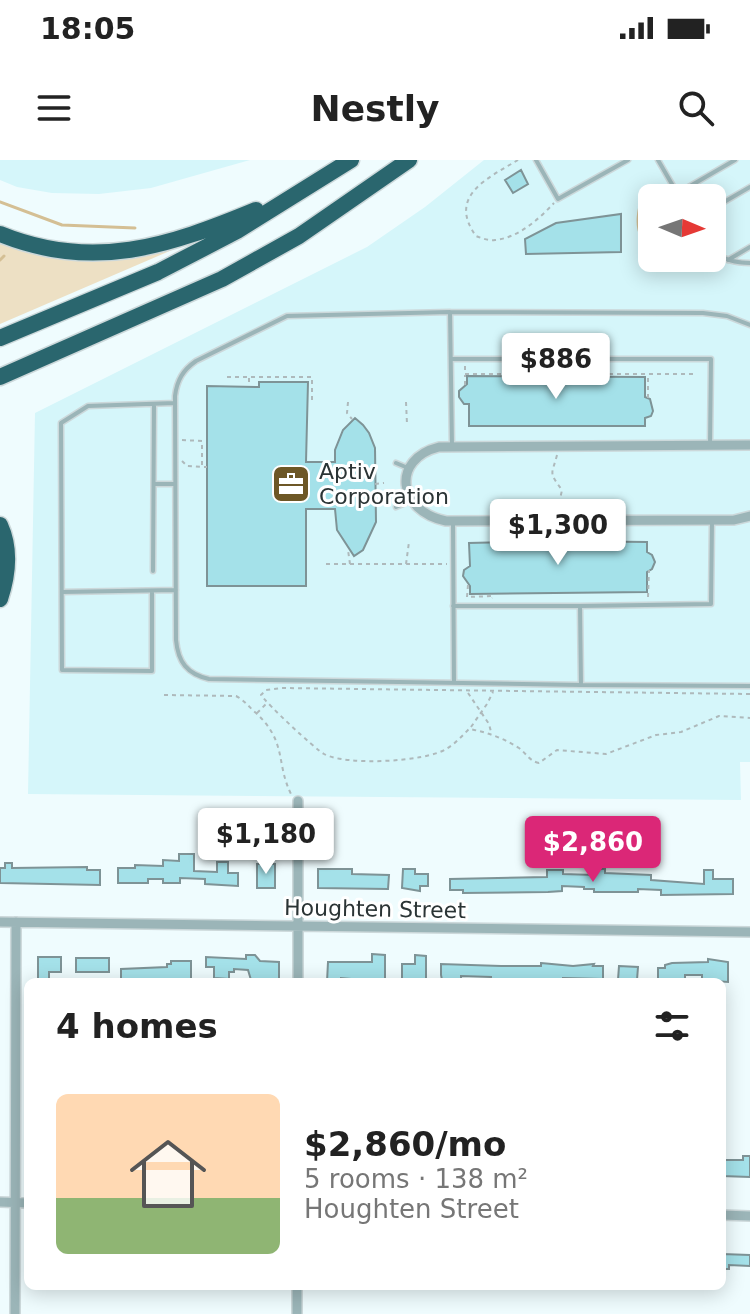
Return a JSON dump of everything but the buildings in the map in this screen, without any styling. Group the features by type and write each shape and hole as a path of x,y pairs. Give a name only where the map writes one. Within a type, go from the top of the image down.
{"highway":[{"path":"0,338 158,272 237,231 351,160"},
{"path":"0,377 222,279 299,236 409,160"},
{"path":"0,234 69,251 100,253 136,250 191,236 309,188"},
{"path":"0,525 7,552 6,581 0,599"}],"street":[{"path":"750,445 452,446 429,449 421,454 410,468 406,485 410,501 427,516 453,521 712,520 750,516"},
{"path":"298,801 298,978"},
{"name":"Houghten Street","path":"0,922 750,932"},
{"path":"15,1314 16,922"},
{"path":"0,1202 24,1203"},
{"path":"726,1215 750,1216"},
{"path":"297,1290 297,1314"}],"lane":[{"path":"536,160 558,199 628,160"},
{"path":"613,160 616,166"},
{"path":"658,160 672,184"},
{"path":"698,184 735,160"},
{"path":"726,201 750,187"},
{"path":"728,260 750,247"},
{"path":"728,260 750,263"},
{"path":"750,325 727,316 703,313 450,312 287,316 190,365 178,382 175,403 176,640 179,658 185,668 199,677 750,686"},
{"path":"450,312 452,446"},
{"path":"451,359 711,359 710,445"},
{"path":"152,591 152,671 62,670 61,423 88,406 175,403"},
{"path":"153,571 154,405"},
{"path":"396,463 410,468"},
{"path":"154,484 175,484"},
{"path":"396,507 410,501"},
{"path":"453,606 711,604 712,520"},
{"path":"453,521 454,683"},
{"path":"62,592 176,590"},
{"path":"580,606 581,685"}],"path":[{"path":"518,160 473,191 465,207 467,224 476,236 494,240 516,232 539,219 558,199"},
{"path":"465,385 466,359"},
{"path":"465,374 697,374"},
{"path":"648,374 648,398"},
{"path":"227,377 312,377 312,402"},
{"path":"248,377 249,386"},
{"path":"348,402 347,413 352,419"},
{"path":"406,402 407,424"},
{"path":"181,440 202,441 202,467"},
{"path":"557,450 551,473 562,490 557,514"},
{"path":"182,461 187,466 207,467"},
{"path":"375,484 384,483"},
{"path":"557,524 557,541"},
{"path":"406,564 409,542"},
{"path":"348,550 350,564"},
{"path":"326,564 447,564"},
{"path":"648,598 649,570"},
{"path":"468,585 467,597 493,596 492,600"},
{"path":"496,684 492,692 482,712 446,750 408,760 379,762 325,755 262,698 262,693 282,688 467,689 492,692 750,694"},
{"path":"467,689 491,733"},
{"path":"164,695 236,696 242,699 268,724 275,736 289,791 298,801"},
{"path":"257,714 268,702"},
{"path":"469,729 491,733 520,749 531,761 539,763 557,750 606,754 656,735 681,732 719,716 750,718"}],"shaded area":[{"path":"0,160 250,160 151,188 99,194 52,193 17,187 0,180"},
{"path":"484,160 750,160 750,762 740,762 741,800 28,794 35,413 367,247 425,207"},
{"path":"0,238 17,245 172,247 172,250 0,324"}],"waterway":[{"path":"0,202 62,225 135,228"},
{"path":"0,260 4,256"}],"place":[{"name":"Aptiv Corporation","path":"291,484"}]}
